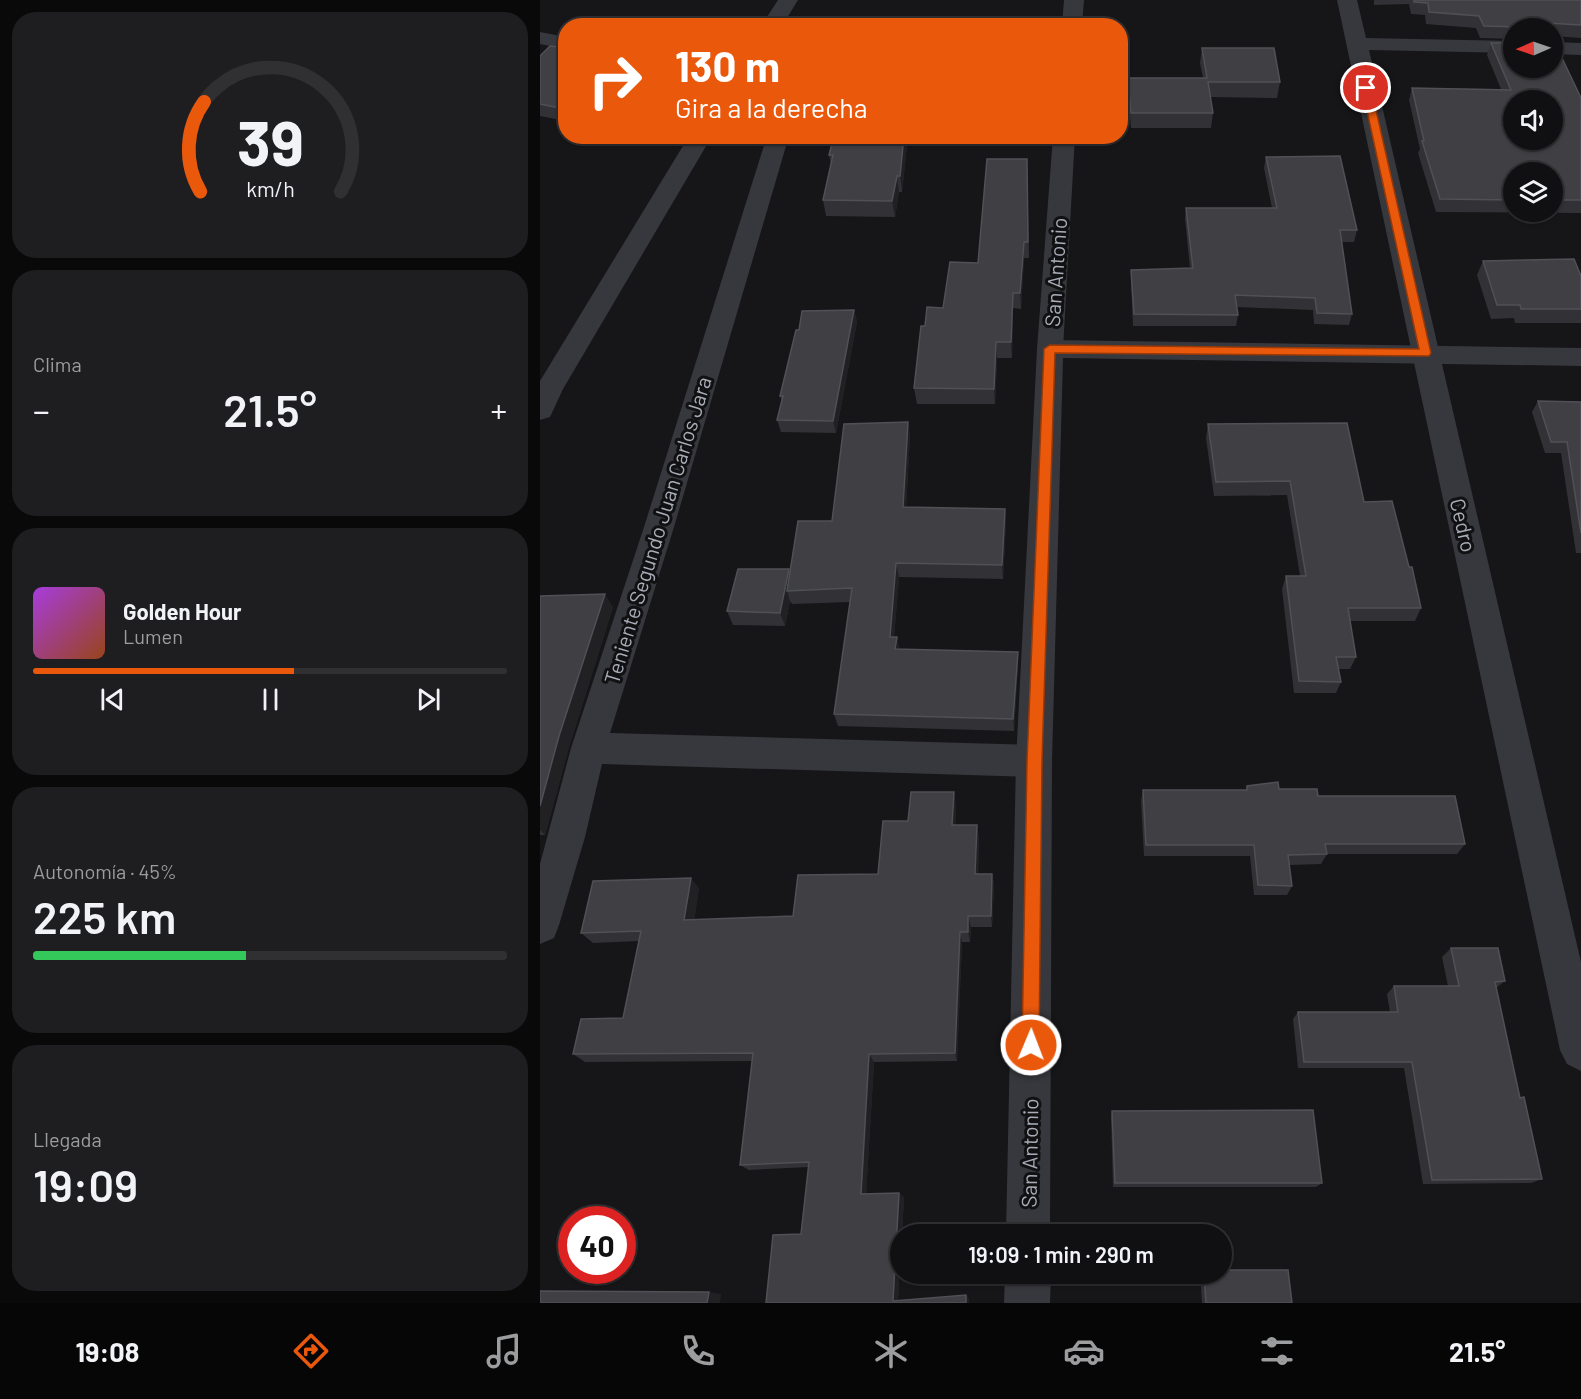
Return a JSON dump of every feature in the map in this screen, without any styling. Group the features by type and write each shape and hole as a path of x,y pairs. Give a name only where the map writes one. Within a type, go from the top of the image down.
{"street":[{"path":"776,18 788,0"},
{"path":"1073,18 1074,0"},
{"name":"Cedro","path":"1347,0 1581,1050"},
{"path":"540,38 558,41"},
{"path":"1356,44 1503,47"},
{"path":"1563,48 1581,49"},
{"path":"540,410 549,390 696,144"},
{"name":"Teniente Segundo Juan Carlos Jara","path":"540,925 567,837 588,748 659,527 776,144"},
{"name":"San Antonio","path":"1028,1224 1034,761 1050,349 1063,144"},
{"path":"1050,349 1581,357"},
{"path":"588,748 1034,761"},
{"path":"1028,1284 1028,1303"}],"building":[{"path":"1414,0 1581,0 1581,25 1563,24 1563,18 1503,18 1503,27 1484,26 1479,16 1429,12 1428,3 1414,2"},
{"path":"1491,43 1503,43 1503,71"},
{"path":"550,46 558,47 558,108 540,104 540,56"},
{"path":"1202,48 1274,48 1280,82 1208,82 1213,113 1131,113 1128,78 1207,78"},
{"path":"1563,60 1581,98 1581,200 1563,200 1563,162 1503,162 1503,200 1440,199 1422,141 1424,141 1412,88 1511,90 1506,78 1563,78"},
{"path":"832,144 903,144 900,176 897,176 892,201 823,200 833,155 829,155"},
{"path":"1340,156 1357,230 1340,230 1352,314 1317,313 1315,298 1235,295 1238,315 1134,314 1131,270 1193,268 1186,208 1277,208 1266,157"},
{"path":"987,159 1027,159 1028,242 1024,242 1020,293 1013,293 1011,342 996,342 994,389 914,388 921,326 925,326 927,307 943,308 950,262 978,263"},
{"path":"1574,259 1581,276 1581,309 1521,309 1520,305 1497,305 1483,261"},
{"path":"854,310 833,421 777,420 783,396 780,396 796,330 799,330 802,311"},
{"path":"1538,401 1581,402 1581,533 1567,442 1551,442"},
{"path":"908,422 903,507 1005,509 1002,565 896,563 890,637 897,637 895,649 1018,652 1013,719 834,714 852,588 787,591 798,521 832,521 844,424"},
{"path":"1347,423 1364,502 1392,501 1409,567 1412,567 1421,608 1348,608 1356,657 1336,657 1341,682 1299,681 1286,576 1306,576 1290,481 1216,482 1208,424"},
{"path":"738,569 789,569 780,613 727,611"},
{"path":"605,594 559,736 540,806 540,596"},
{"path":"1278,782 1279,789 1317,789 1318,796 1455,796 1465,844 1325,844 1327,854 1288,855 1292,886 1258,885 1254,845 1146,845 1143,790 1247,790 1247,786"},
{"path":"911,792 954,792 952,825 977,825 975,874 992,874 991,916 968,916 968,932 960,932 955,1053 869,1054 861,1194 899,1193 897,1224 890,1224 890,1284 894,1284 893,1301 966,1295 966,1303 766,1303 773,1235 801,1234 809,1162 740,1165 753,1053 573,1054 581,1019 623,1018 641,931 581,933 593,881 691,878 684,920 793,916 798,875 878,874 883,821 908,821"},
{"path":"1451,948 1498,948 1505,981 1495,982 1520,1098 1524,1097 1542,1179 1432,1180 1412,1062 1304,1062 1298,1012 1398,1012 1394,986 1459,986"},
{"path":"1313,1110 1322,1183 1115,1183 1112,1111"},
{"path":"1232,1270 1288,1270 1292,1303 1206,1303 1205,1284 1232,1284"},
{"path":"540,1291 709,1292 707,1303 540,1303"}],"route":[{"path":"1031,1045 1034,761 1050,349 1425,353 1366,88"}]}
